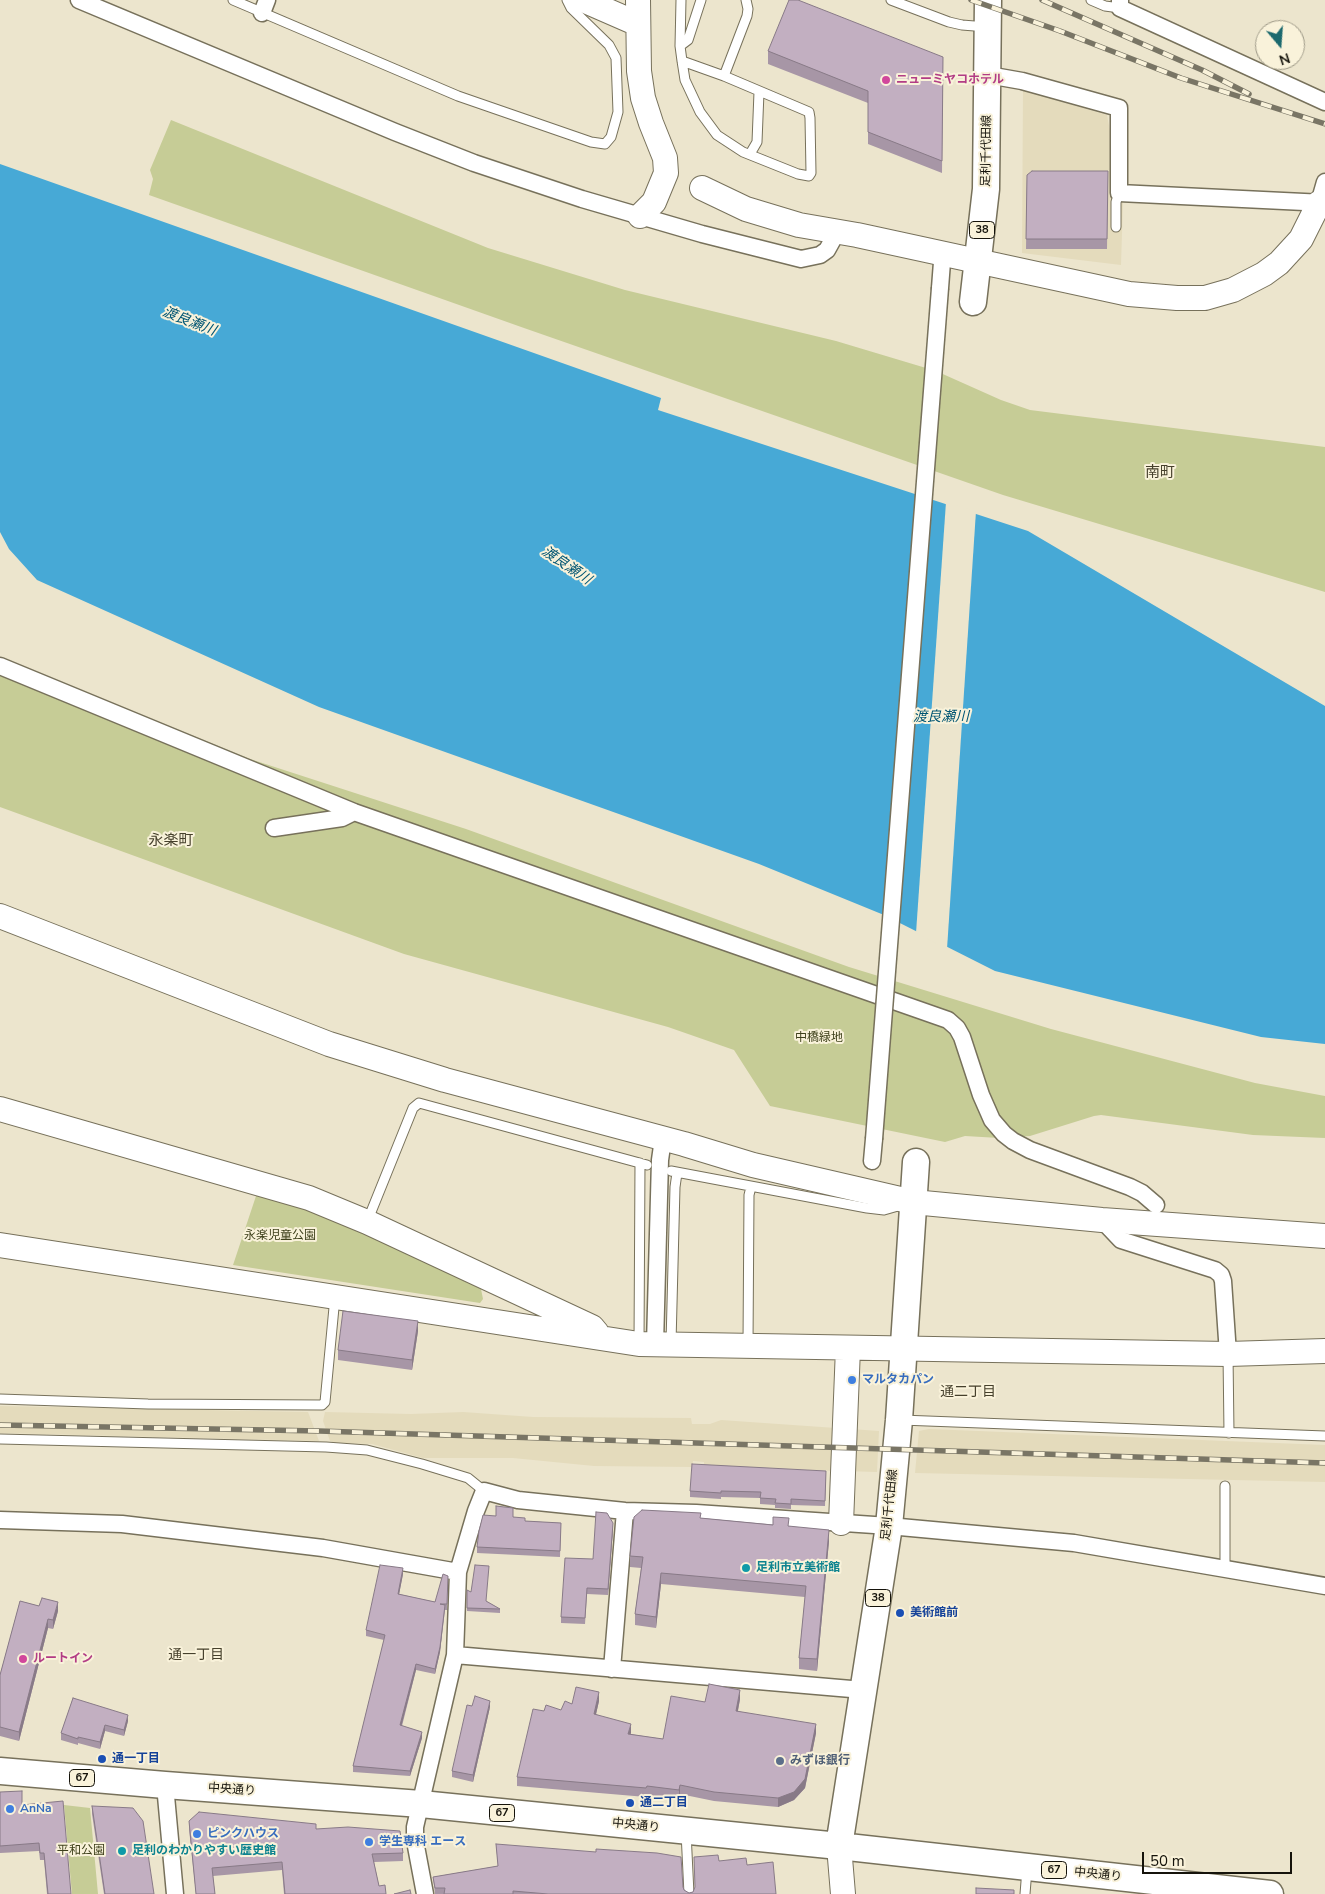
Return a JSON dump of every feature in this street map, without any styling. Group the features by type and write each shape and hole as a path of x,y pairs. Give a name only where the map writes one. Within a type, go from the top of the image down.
{"main road":[{"name":"足利千代田線","path":"973,302 986,189 988,0"},
{"name":"足利千代田線","path":"839,1846 889,1526 916,1162"},
{"name":"中央通り","path":"0,1771 421,1804 839,1846 1270,1894"}],"street":[{"path":"79,0 403,136 483,166 640,216 801,259 820,255 828,250 837,232"},
{"path":"583,0 638,24"},
{"path":"638,0 639,72 643,98 663,151 666,165 666,173 654,202 640,216"},
{"path":"1120,4 1325,102"},
{"path":"702,188 731,203 771,218 800,225 1129,294 1176,298 1205,298 1242,286 1264,274 1278,263 1301,239 1323,196 1118,193 1119,108 1022,81 988,75"},
{"path":"872,1161 942,262"},
{"path":"0,666 354,812 948,1020 957,1028 962,1037 980,1095 992,1120 1004,1134 1030,1150 1130,1187 1142,1193 1156,1205"},
{"path":"274,828 342,818 354,812"},
{"path":"0,916 329,1044 445,1080 753,1165 913,1202 1102,1220 1325,1236"},
{"path":"0,1108 309,1198 366,1222 592,1327 602,1339"},
{"path":"655,1344 660,1160 663,1139"},
{"path":"1102,1220 1121,1240 1215,1270 1221,1274 1228,1354"},
{"path":"0,1245 602,1339 655,1344 1228,1354 1325,1351"},
{"path":"498,1323 507,1301 506,1288"},
{"path":"841,1523 848,1348"},
{"path":"425,1894 415,1828 455,1655 458,1572 476,1511 484,1491 518,1500 625,1511 696,1513 889,1526 1074,1543 1325,1586"},
{"path":"612,1669 625,1511"},
{"path":"0,1520 122,1524 323,1548 458,1572"},
{"path":"455,1655 863,1690"},
{"path":"164,1785 175,1894"},
{"path":"839,1846 843,1894"}],"lane":[{"path":"233,0 264,7 458,96 591,142 605,144 611,137 618,112 616,58 610,44 571,8 568,0"},
{"path":"681,0 680,46 682,61 685,80 700,112 717,135 750,154 798,174 805,176 811,173 810,118 808,112 724,76 682,61"},
{"path":"680,46 688,40 701,0"},
{"path":"724,76 747,16 746,0"},
{"path":"891,0 949,22 988,27"},
{"path":"1091,0 1105,6 1120,4"},
{"path":"750,154 757,142 758,92"},
{"path":"1116,227 1118,193"},
{"path":"366,1222 413,1108 419,1103 644,1164 655,1344"},
{"path":"655,1344 675,1187 674,1172 884,1210 913,1202"},
{"path":"748,1346 749,1195 751,1187"},
{"path":"0,1399 168,1404 322,1405 325,1402 335,1297"},
{"path":"1228,1354 1229,1433"},
{"path":"898,1420 1325,1436"},
{"path":"0,1439 326,1447 367,1450 468,1478 484,1491"},
{"path":"1225,1486 1225,1570"},
{"path":"686,1831 689,1894"},
{"path":"1025,1894 1027,1867"}],"shaded area":[{"path":"1023,90 1107,115 1111,136 1111,202 1123,202 1121,265 1022,253"},
{"path":"0,1406 308,1412 319,1441 0,1433"},
{"path":"325,1412 411,1414 463,1412 533,1417 691,1418 692,1424 710,1424 721,1420 879,1431 877,1472 704,1467 704,1462 693,1461 692,1467 594,1466 513,1458 423,1458 372,1444 335,1443 330,1441 323,1421"},
{"path":"929,1429 1325,1445 1325,1482 915,1473 919,1431"}],"green space":[{"path":"171,120 488,248 625,290 836,341 936,371 1001,400 1030,410 1325,447 1325,592 1003,495 149,195 153,179 150,170"},
{"name":"中橋緑地","path":"0,657 250,759 466,829 849,967 1051,1029 1255,1083 1325,1096 1325,1138 1253,1135 1101,1115 1030,1136 999,1138 965,1136 945,1142 770,1106 734,1050 668,1027 404,954 0,807"},
{"name":"永楽児童公園","path":"258,1190 317,1210 481,1289 483,1299 480,1303 233,1265"},
{"name":"平和公園","path":"64,1805 90,1808 98,1894 72,1894"}],"water":[{"name":"渡良瀬川","path":"0,164 661,398 658,410 1028,531 1325,706 1325,1044 1261,1037 995,971 884,915 759,864 319,707 37,580 9,549 0,532"}],"pier":[{"path":"946,502 976,511 947,949 916,933"}],"building":[{"path":"789,0 798,0 943,57 942,161 868,132 868,91 768,51"},
{"path":"1032,171 1108,171 1107,239 1026,239 1027,175"},
{"path":"343,1311 418,1321 412,1360 338,1350"},
{"path":"692,1464 826,1471 825,1501 791,1499 791,1504 775,1503 776,1499 760,1498 761,1492 721,1491 721,1493 690,1491"},
{"path":"496,1506 513,1508 513,1517 525,1518 525,1521 561,1523 560,1551 477,1547 483,1515 496,1516"},
{"path":"642,1510 701,1513 700,1518 773,1525 773,1517 789,1518 788,1526 829,1530 817,1659 799,1658 806,1586 661,1573 656,1617 635,1614 643,1557 630,1556 634,1517"},
{"path":"596,1512 607,1513 613,1523 608,1589 587,1588 585,1618 561,1617 565,1558 593,1559"},
{"path":"380,1565 403,1568 398,1594 435,1602 443,1574 448,1576 447,1604 440,1604 445,1605 440,1647 435,1669 416,1664 400,1725 422,1732 410,1771 353,1766 385,1635 366,1630"},
{"path":"475,1565 489,1566 486,1601 500,1609 467,1608 467,1590 471,1592"},
{"name":"ルートイン","path":"42,1598 58,1602 53,1620 48,1619 19,1732 0,1727 0,1675 20,1601 39,1606"},
{"path":"709,1684 740,1690 736,1711 816,1724 805,1779 794,1792 778,1798 714,1792 680,1785 679,1790 517,1777 533,1709 544,1711 546,1705 561,1710 565,1701 572,1704 576,1687 599,1692 594,1714 631,1724 628,1734 663,1739 671,1696 705,1702"},
{"path":"475,1696 490,1701 473,1775 452,1771 467,1705 472,1706"},
{"path":"73,1698 128,1715 124,1730 105,1725 100,1742 78,1737 78,1739 61,1733"},
{"path":"22,1791 22,1805 63,1801 71,1894 48,1894 44,1853 40,1853 39,1843 0,1846 0,1792"},
{"name":"足利のわかりやすい歴史館","path":"92,1806 133,1808 143,1821 154,1894 105,1894"},
{"path":"199,1812 316,1824 316,1829 348,1827 400,1831 403,1853 372,1854 379,1886 385,1885 386,1894 285,1894 282,1862 212,1868 215,1894 196,1894 189,1821"},
{"path":"496,1844 596,1852 596,1849 657,1853 681,1857 683,1887 689,1893 693,1892 695,1887 694,1857 718,1855 719,1861 746,1858 747,1865 773,1862 776,1894 548,1894 513,1891 513,1894 444,1894 445,1888 435,1888 433,1877 498,1866"},
{"path":"976,1888 1014,1890 1014,1894 976,1894"},
{"path":"410,1890 411,1894 394,1894"}],"railway":[{"path":"971,0 1060,31 1181,78 1325,124"},
{"path":"1042,0 1202,70 1249,94"},
{"path":"0,1425 319,1431 1325,1463"}],"place":[{"name":"ニューミヤコホテル","path":"886,80"},
{"name":"マルタカパン","path":"852,1380"},
{"name":"足利市立美術館","path":"746,1568"},
{"name":"美術館前","path":"900,1613"},
{"name":"ルートイン","path":"23,1659"},
{"name":"通一丁目","path":"102,1759"},
{"name":"みずほ銀行","path":"780,1761"},
{"name":"通二丁目","path":"630,1803"},
{"name":"AnNa","path":"10,1809"},
{"name":"ピンクハウス","path":"197,1834"},
{"name":"学生専科 エース","path":"369,1842"},
{"name":"足利のわかりやすい歴史館","path":"122,1851"}],"district":[{"name":"南町","path":"1160,473"},
{"name":"永楽町","path":"171,841"},
{"name":"通二丁目","path":"968,1393"},
{"name":"通一丁目","path":"196,1656"}]}
